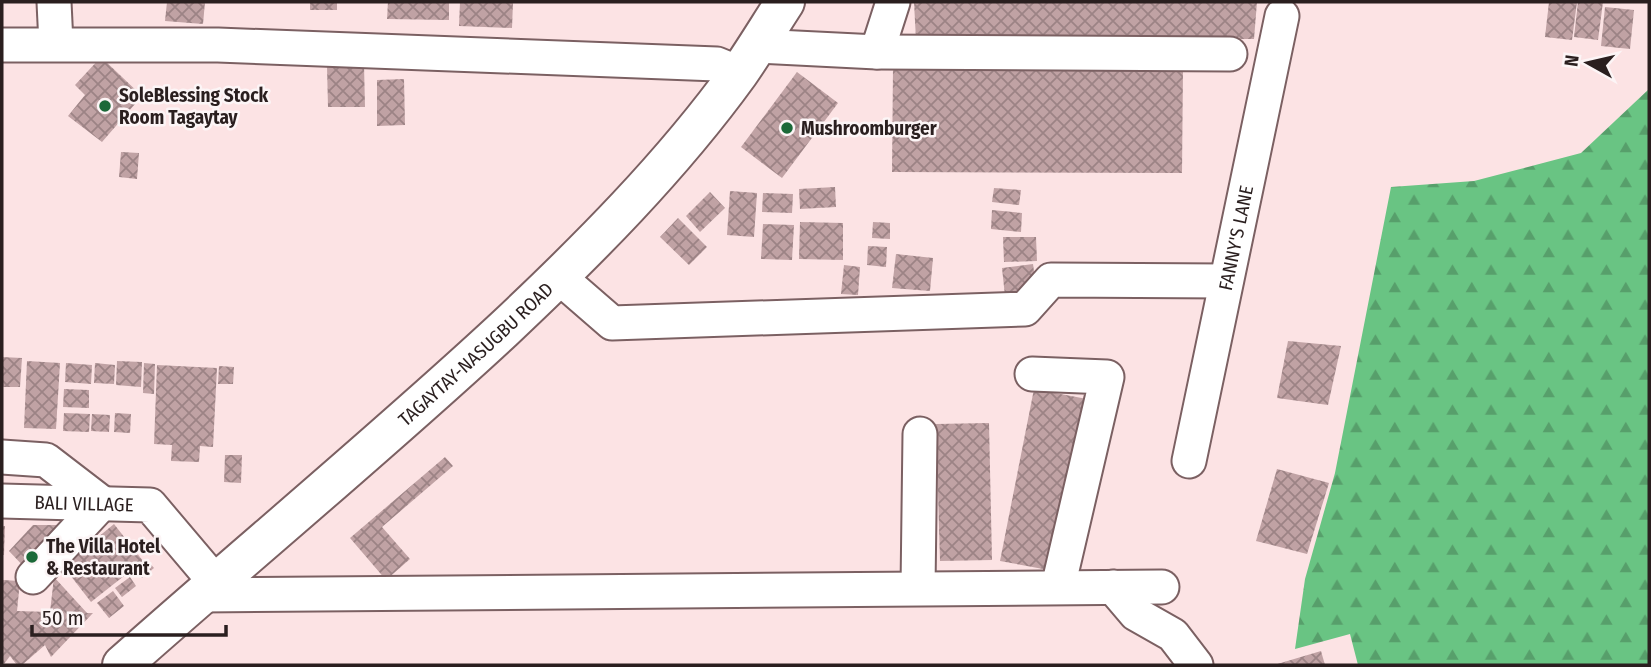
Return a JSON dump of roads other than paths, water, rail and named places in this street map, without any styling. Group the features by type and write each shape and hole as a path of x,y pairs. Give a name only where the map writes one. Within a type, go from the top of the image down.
{"main road":[{"name":"TAGAYTAY-NASUGBU ROAD","path":"122,665 456,373 559,277 655,176 748,59 785,2"}],"street":[{"path":"54,2 56,44"},
{"path":"877,52 893,2"},
{"name":"FANNY'S LANE","path":"1189,461 1282,16"},
{"path":"2,45 218,45 716,64 748,59 877,52 1230,54"},
{"path":"559,277 612,323 1025,309 1051,280 1226,281"},
{"path":"1032,374 1107,377 1058,587"},
{"path":"918,588 920,434"},
{"path":"2,457 46,460 102,503 33,577"},
{"name":"BALI VILLAGE","path":"2,501 150,505 208,589"},
{"path":"1113,587 1136,614 1173,635 1196,665"},
{"path":"208,589 1162,587"}],"place":[{"name":"SoleBlessing Stock Room Tagaytay","path":"105,106"},
{"name":"Mushroomburger","path":"787,128"},
{"name":"The Villa Hotel & Restaurant","path":"32,557"}]}
